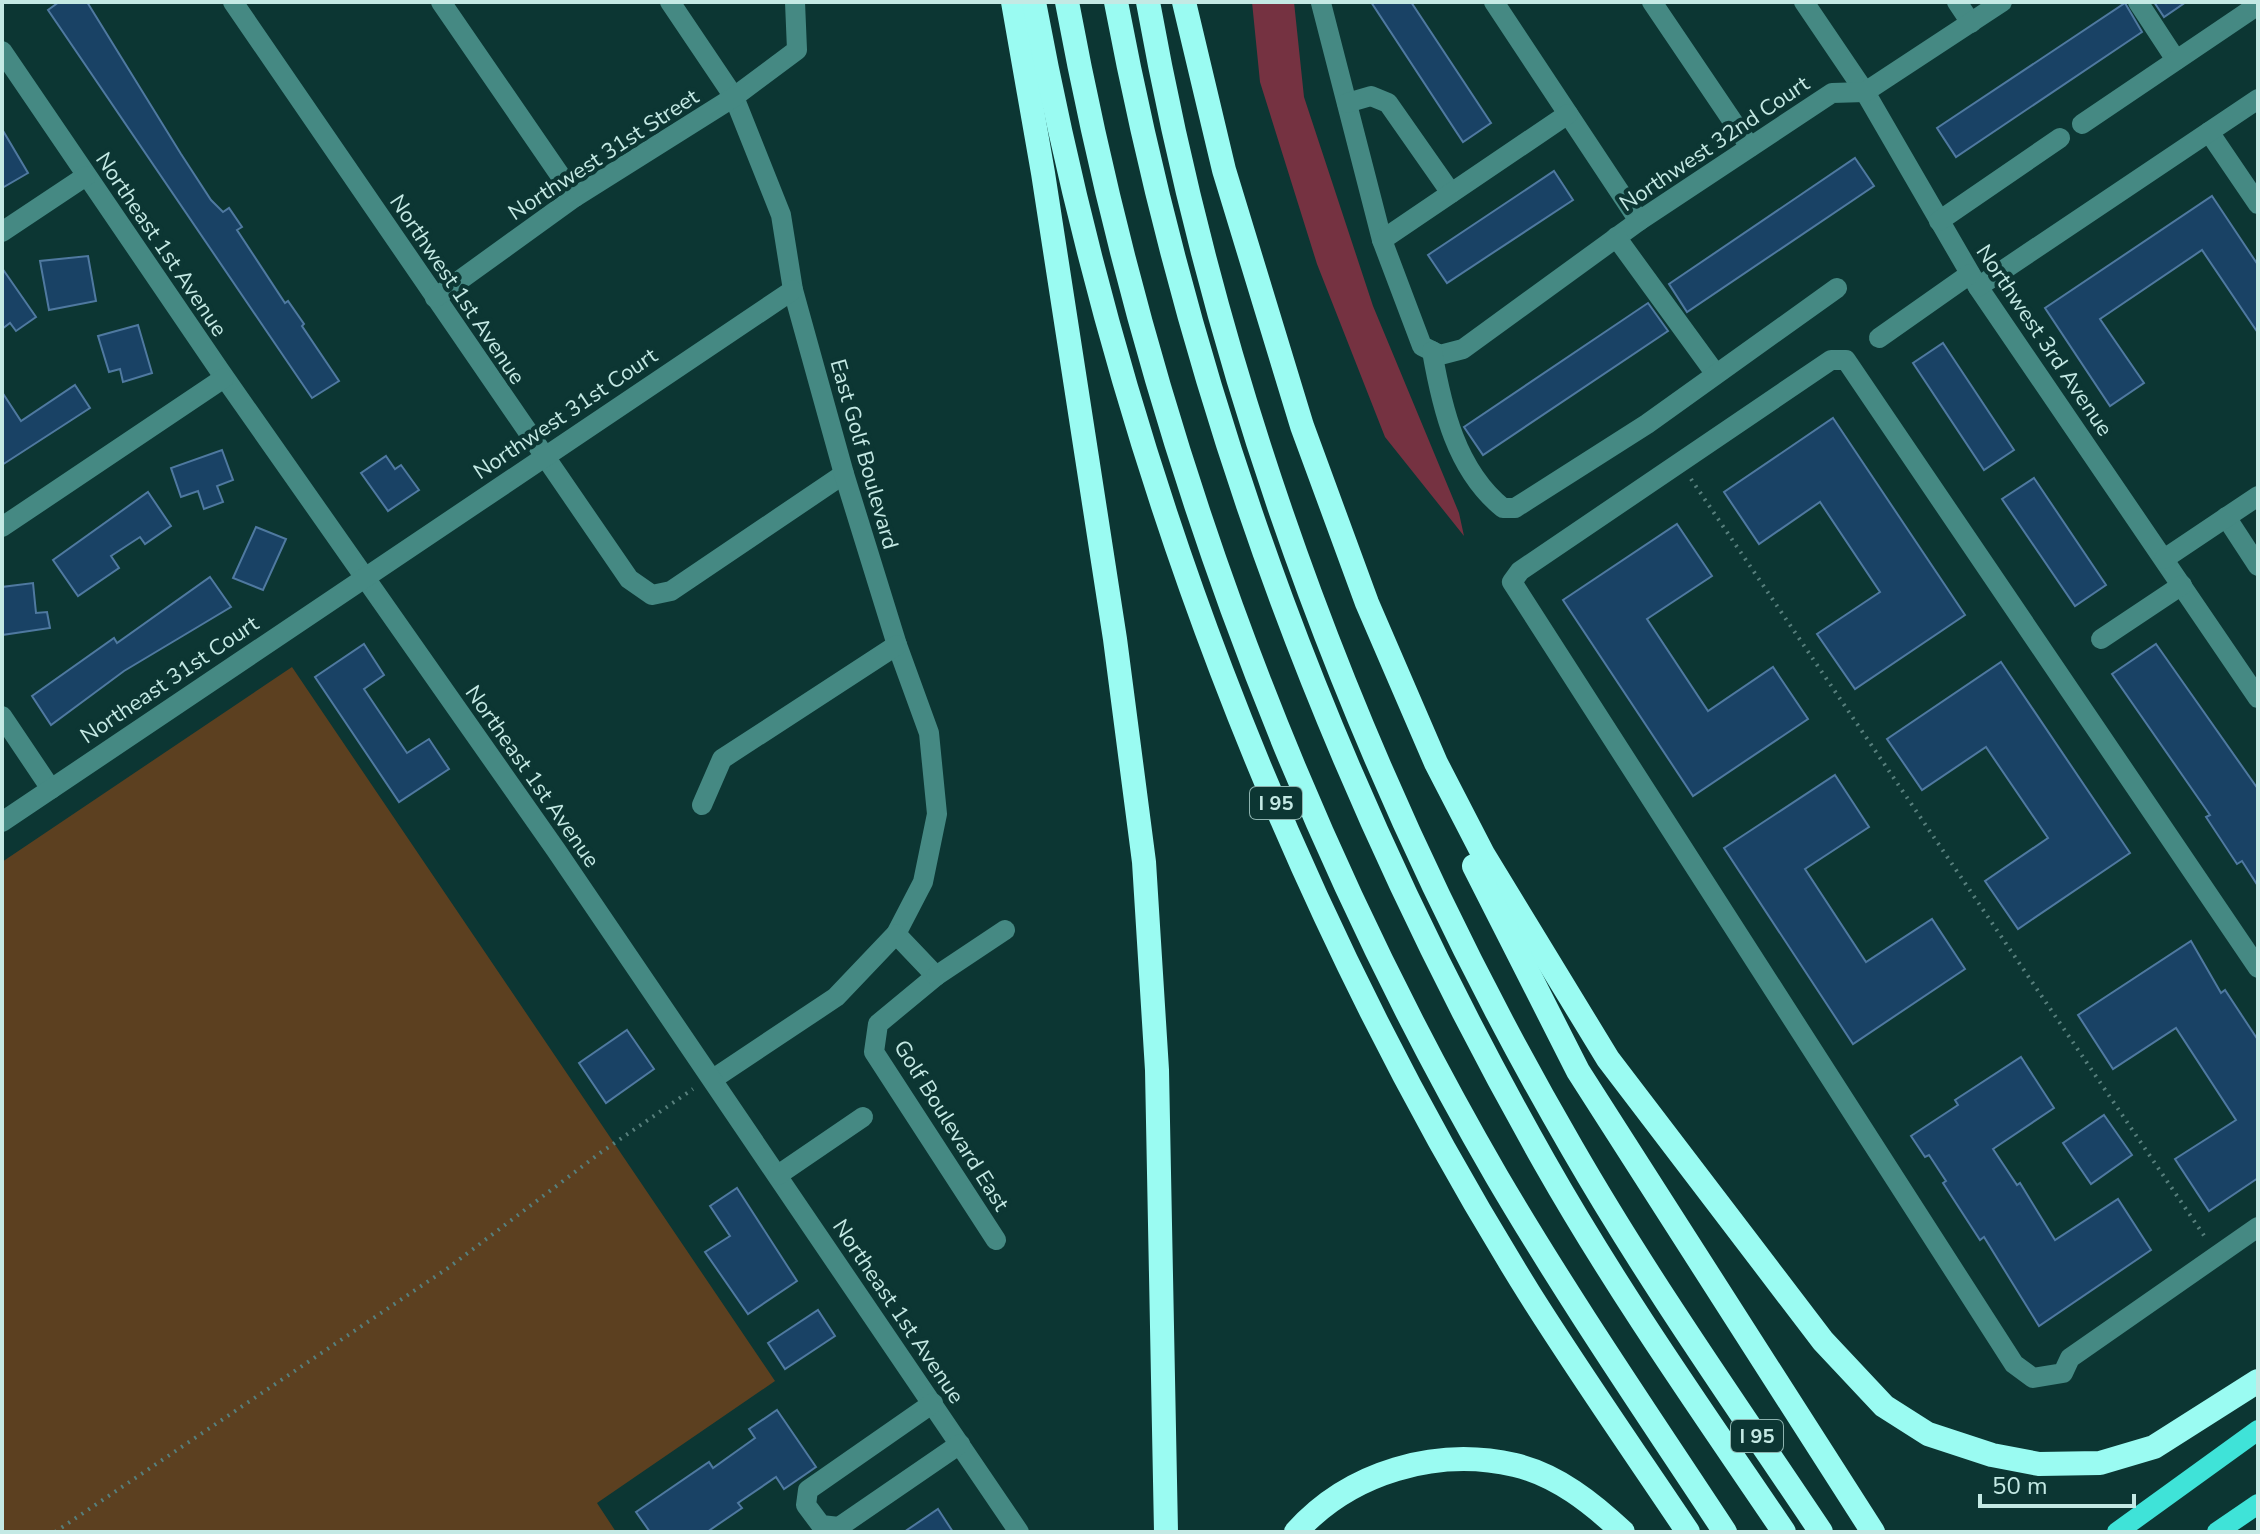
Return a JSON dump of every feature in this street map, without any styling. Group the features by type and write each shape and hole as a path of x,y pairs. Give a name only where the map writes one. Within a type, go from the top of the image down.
{"highway":[{"path":"1013,2 1043,173 1115,639 1144,862 1157,1056 1166,1532"},
{"name":"I 95","path":"1034,2 1073,190 1132,415 1206,633 1252,749 1311,883 1413,1089 1528,1292 1688,1532"},
{"path":"1067,2 1087,108 1141,329 1210,550 1292,764 1387,970 1496,1174 1554,1272 1725,1532"},
{"path":"1116,2 1136,109 1190,330 1260,546 1343,760 1440,969 1548,1167 1784,1532"},
{"name":"I 95","path":"1148,2 1170,118 1252,428 1327,642 1370,747 1465,953 1573,1151 1693,1340 1821,1532"},
{"path":"1184,2 1224,170 1302,426 1367,603 1454,800 1608,1059 1823,1341 1884,1406 1928,1434 1992,1455 2039,1464 2100,1463 2163,1442 2258,1381"},
{"path":"1454,800 1457,832 1578,1071 1873,1532"},
{"path":"1296,1532 1317,1511 1368,1480 1423,1462 1455,1460 1489,1461 1536,1473 1577,1494 1623,1532"}],"main road":[{"path":"2117,1532 2258,1430"},
{"path":"2217,1532 2258,1504"}],"street":[{"name":"Northwest 1st Avenue","path":"233,2 629,579 652,595 671,591 844,474"},
{"path":"441,2 575,197"},
{"name":"East Golf Boulevard","path":"670,2 734,97 781,215 793,290 844,474 897,645 929,733 937,814 923,882 896,934 836,997 713,1079"},
{"name":"Northwest 31st Street","path":"435,298 575,197 734,97 797,50 795,2"},
{"path":"1494,2 1639,221"},
{"path":"1652,2 1750,147"},
{"name":"Northwest 3rd Avenue","path":"1804,2 1865,92 1974,281 2258,698"},
{"path":"1957,2 1971,23"},
{"name":"Northwest 32nd Court","path":"1432,351 1440,355 1463,349 1639,221 1832,93 1865,92 2002,2"},
{"path":"2138,2 2176,60"},
{"path":"1321,3 1382,240 1422,346 1432,351 1447,425 1475,478 1503,508 1526,504 1647,424 1837,288"},
{"path":"2082,124 2258,5"},
{"name":"Northeast 1st Avenue","path":"2,51 224,378 713,1079 1019,1532"},
{"path":"1347,103 1371,96 1388,103 1451,193"},
{"path":"1879,338 1974,281 2258,99"},
{"path":"1382,240 1568,114"},
{"path":"2209,132 2258,204"},
{"path":"1939,221 2060,138"},
{"path":"2,232 86,176"},
{"path":"1616,237 1715,373"},
{"name":"Northwest 31st Court","path":"363,576 793,290"},
{"path":"2258,968 1846,360 1831,360 1520,571 1512,582 2014,1364 2033,1378 2063,1373 2070,1358 2258,1227"},
{"path":"2,527 224,378"},
{"path":"2164,559 2258,496"},
{"path":"2226,517 2258,566"},
{"name":"Northeast 31st Court","path":"2,822 363,576"},
{"path":"2101,639 2182,585"},
{"path":"702,805 722,759 897,645"},
{"path":"2,716 51,789"},
{"name":"Golf Boulevard East","path":"996,1240 874,1052 878,1024 936,976 1005,930"},
{"path":"896,934 936,976"},
{"path":"778,1175 863,1117"},
{"path":"933,1403 808,1490 806,1505 821,1525 840,1530 960,1444"}],"path":[{"path":"1680,463 2218,1255"},
{"path":"55,1532 448,1268 600,1153 694,1088 713,1079"}],"shaded area":[{"path":"1252,2 1294,2 1304,97 1373,306 1459,513 1464,536 1385,437 1317,264 1260,82"},
{"path":"292,667 775,1381 597,1503 616,1532 2,1532 2,862"}],"building":[{"path":"59,2 87,2 211,200 223,212 229,208 242,227 237,230 285,303 288,301 304,324 302,326 339,381 312,398 48,10"},
{"path":"1371,2 1411,2 1491,123 1463,142"},
{"path":"2154,2 2186,2 2164,17"},
{"path":"2125,3 2142,32 1956,157 1937,128"},
{"path":"2,129 28,173 2,188"},
{"path":"1855,158 1874,186 1687,312 1669,284"},
{"path":"1554,171 1573,200 1447,283 1428,255"},
{"path":"2212,196 2258,265 2258,333 2202,250 2100,319 2144,383 2110,406 2045,308"},
{"path":"88,256 96,301 49,310 40,261"},
{"path":"2,268 36,317 16,331 10,323 2,329"},
{"path":"1648,303 1668,331 1483,455 1464,427"},
{"path":"138,325 152,373 123,382 120,369 109,372 98,336"},
{"path":"1943,343 2014,450 1984,470 1913,363"},
{"path":"75,385 90,408 2,465 2,392 21,421"},
{"path":"1833,418 1965,615 1855,689 1817,634 1880,592 1820,502 1759,544 1724,492"},
{"path":"222,450 233,480 217,486 223,502 204,509 198,491 181,497 171,468"},
{"path":"386,456 395,469 401,465 419,490 388,511 361,473"},
{"path":"2034,478 2106,585 2075,606 2002,499"},
{"path":"148,492 171,526 145,544 140,537 111,556 119,568 78,596 53,560"},
{"path":"1677,524 1712,576 1647,619 1708,711 1773,667 1808,719 1693,796 1563,600"},
{"path":"256,527 286,539 263,590 233,578"},
{"path":"210,577 231,607 124,671 51,725 32,696 114,638 117,643"},
{"path":"33,583 36,613 47,612 50,628 2,635 2,587"},
{"path":"364,644 384,675 364,689 407,753 429,739 449,769 399,802 315,677"},
{"path":"2156,644 2258,789 2258,886 2242,861 2237,864 2206,817 2210,815 2112,674"},
{"path":"2001,662 2130,853 2018,929 1985,881 2048,838 1986,747 1922,790 1887,739"},
{"path":"1835,775 1869,827 1805,869 1866,962 1932,919 1965,969 1853,1044 1724,848"},
{"path":"2191,941 2221,993 2225,990 2258,1040 2258,1178 2209,1211 2175,1159 2236,1120 2176,1028 2113,1069 2078,1015"},
{"path":"627,1030 654,1069 606,1103 579,1063"},
{"path":"2021,1057 2054,1108 1993,1149 2017,1185 2020,1183 2055,1240 2118,1199 2151,1250 2039,1326 1984,1237 1980,1240 1943,1183 1946,1181 1929,1155 1925,1157 1911,1136 1958,1105 1955,1100"},
{"path":"2104,1115 2132,1155 2091,1184 2063,1143"},
{"path":"737,1188 797,1281 748,1314 705,1252 730,1236 710,1206"},
{"path":"818,1310 835,1336 785,1369 768,1343"},
{"path":"777,1410 816,1467 784,1489 776,1477 738,1503 742,1508 707,1532 650,1532 636,1512 709,1462 713,1468 755,1438 749,1429"},
{"path":"938,1509 953,1532 904,1532"}]}
